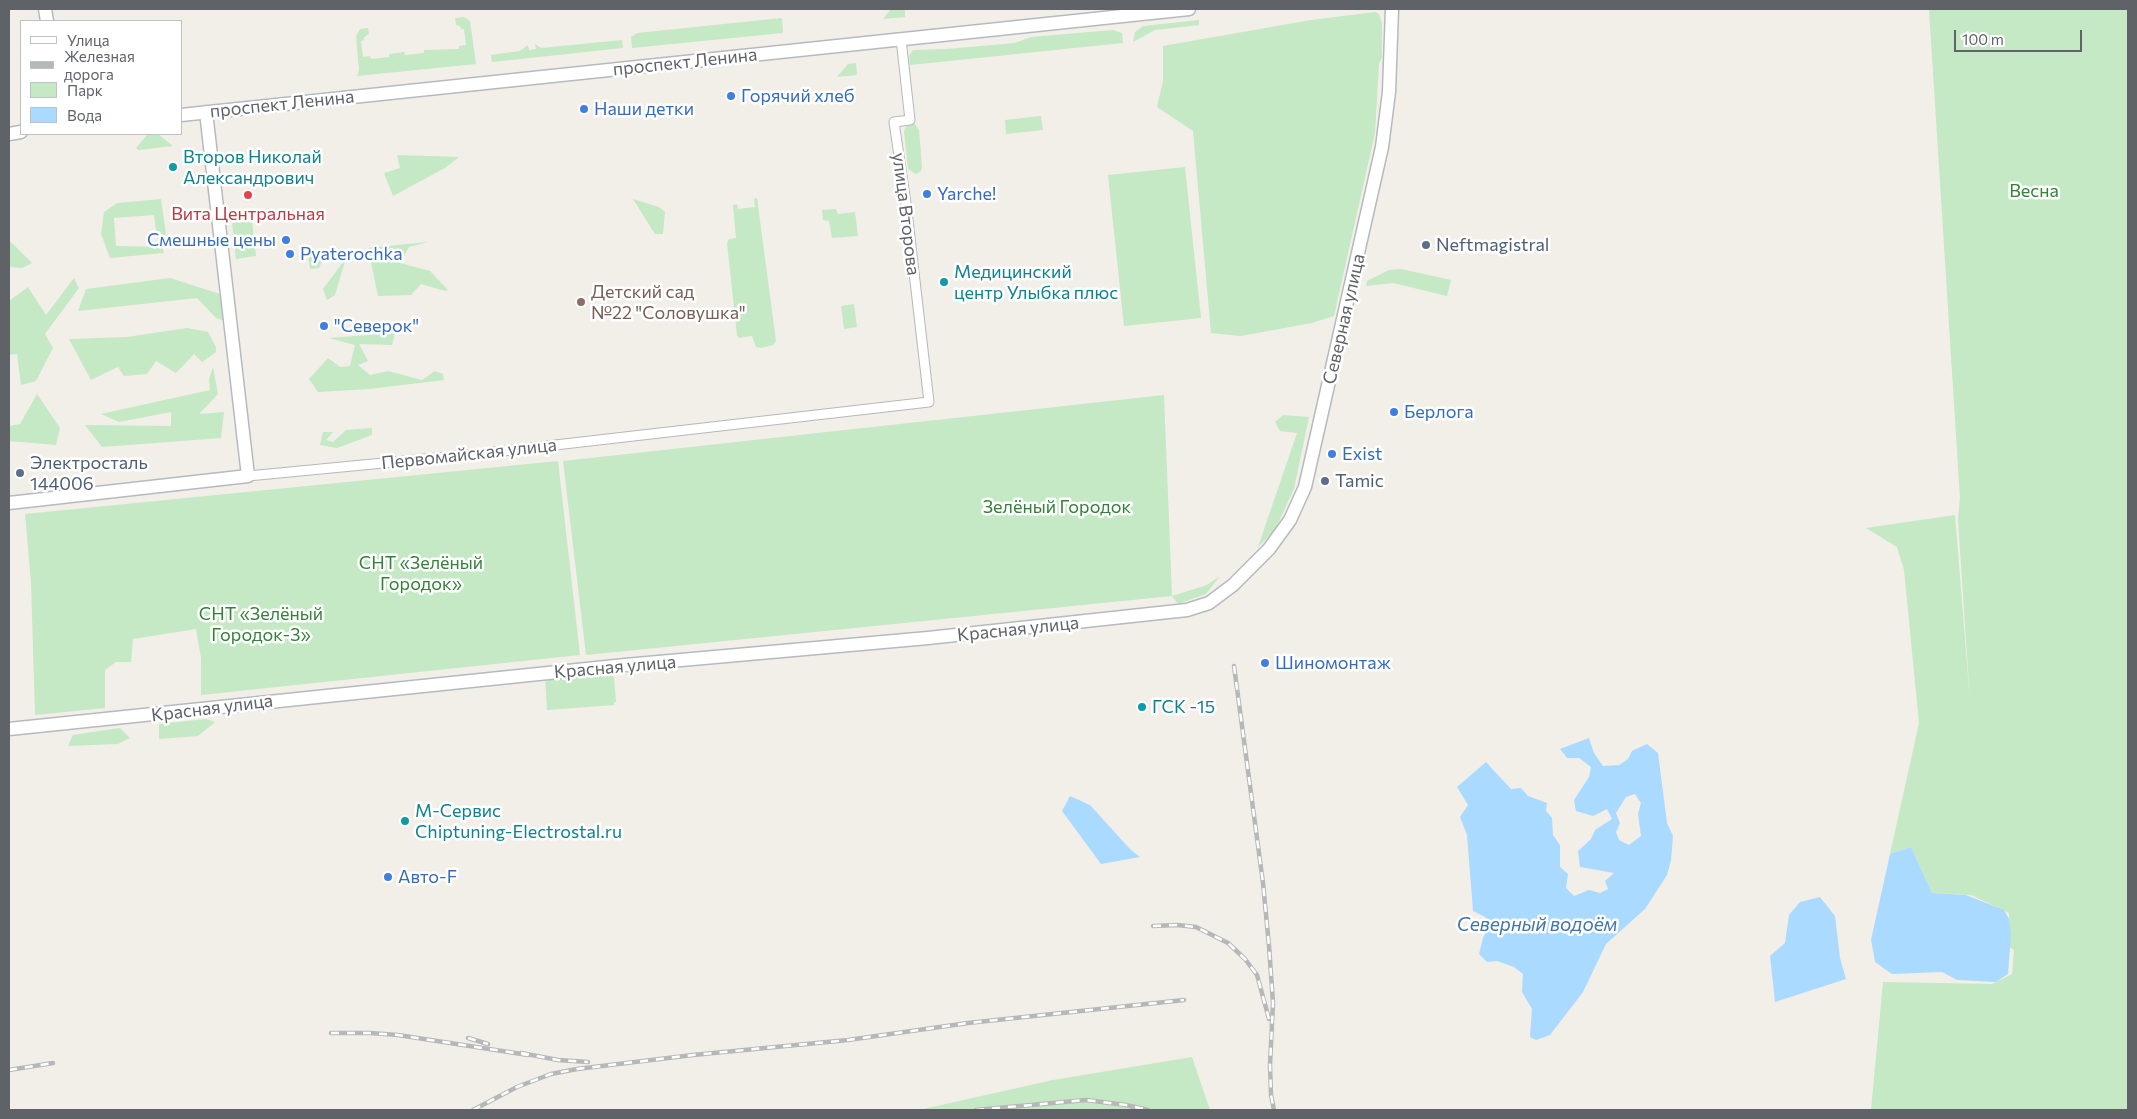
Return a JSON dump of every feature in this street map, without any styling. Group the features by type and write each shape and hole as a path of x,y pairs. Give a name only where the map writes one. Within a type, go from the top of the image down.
{"main road":[{"name":"проспект Ленина","path":"182,115 1189,9"},
{"name":"Северная улица","path":"1219,597 1255,564 1274,542 1290,520 1307,478 1382,146 1388,99 1392,9"},
{"path":"206,112 248,476"},
{"name":"Первомайская улица","path":"9,503 248,476"},
{"name":"Красная улица","path":"9,729 625,665 900,641 1114,619 1187,610 1219,597"}],"street":[{"name":"улица Второва","path":"901,39 910,120 894,122 906,203 929,402"},
{"name":"Первомайская улица","path":"248,476 477,454 929,402"}],"green space":[{"path":"891,9 905,9 905,17 883,19"},
{"name":"Весна","path":"1929,9 2128,9 2128,1110 1871,1110 1883,982 1992,984 2012,974 2014,950 2009,947 2009,913 1971,895 1932,893 1911,847 1890,854 1919,723 1904,570 1897,547 1866,528 1955,515 1970,701 1958,520 1960,498"},
{"path":"1375,12 1379,14 1382,24 1382,57 1379,64 1375,133 1334,316 1312,323 1241,336 1211,333 1193,131 1157,107 1163,81 1163,46 1311,20"},
{"path":"464,17 470,21 476,64 357,76 359,70 356,36 360,29 368,28 369,34 361,41 363,57 370,56 371,59 389,57 389,54 404,52 405,55 424,53 424,50 459,49 459,46 466,45 464,29 456,25 455,18"},
{"path":"782,18 783,33 632,48 631,37 637,33"},
{"path":"1199,20 1199,25 1155,30 1133,42 1135,32 1143,26"},
{"path":"1113,30 1122,33 1123,43 910,65 909,56 913,50 1015,43 1031,37"},
{"path":"622,40 623,48 492,62 491,55 520,51 528,45 529,50 536,49 535,44 541,48"},
{"path":"856,63 857,75 837,77 848,64"},
{"path":"1041,116 1043,130 1006,134 1005,120"},
{"path":"911,123 915,124 919,130 922,166 921,171 916,174 908,169 904,131 906,126"},
{"path":"147,135 159,135 173,146 138,150 136,148"},
{"path":"397,155 459,157 445,168 393,196 384,173 400,168"},
{"path":"1185,167 1201,318 1124,326 1108,175"},
{"path":"757,198 776,341 773,345 761,348 756,347 752,336 739,338 737,335 727,243 729,239 736,238 733,205 737,204 738,209 755,207 754,199"},
{"path":"161,199 166,234 157,239 154,215 114,218 116,246 162,247 164,253 110,258 101,234 104,212 117,203"},
{"path":"633,199 659,207 665,212 663,234 655,234"},
{"path":"836,209 838,214 855,212 858,236 832,238 829,221 823,220 822,210"},
{"path":"252,221 256,256 236,259 232,223"},
{"path":"9,241 32,263 22,268 9,267"},
{"path":"428,242 409,247 400,263 430,271 448,290 445,291 421,284 411,295 378,296 368,248"},
{"path":"308,253 322,255 323,259 319,268 310,269"},
{"path":"346,258 335,295 327,300 323,289"},
{"path":"1401,269 1451,280 1447,296 1393,283 1366,286 1367,281 1389,270"},
{"path":"74,278 79,288 45,334 53,348 36,381 21,385 17,354 9,355 9,301 28,287 46,315"},
{"path":"170,278 223,295 225,321 216,318 197,298 78,311 86,289"},
{"path":"854,304 857,327 844,329 841,306"},
{"path":"187,328 208,332 216,347 216,352 202,362 194,354 176,373 156,361 147,374 124,376 118,367 91,380 69,339 127,337"},
{"path":"395,333 392,345 359,344 368,361 358,365 370,375 388,371 422,380 435,371 443,374 444,380 369,389 318,392 309,379 328,358 340,367 350,366 355,345 329,338"},
{"path":"213,367 218,394 199,414 224,412 221,438 102,447 85,425 171,426 171,412 119,422 101,414 210,390 209,379"},
{"path":"37,394 60,428 56,445 9,441 9,426 20,424"},
{"name":"Зелёный Городок","path":"1164,395 1172,596 586,655 563,461"},
{"path":"1283,415 1309,417 1294,489 1275,530 1258,547 1297,433 1280,431 1275,422"},
{"path":"372,428 372,435 337,448 320,445 323,432 333,432 326,440 333,442 346,430"},
{"path":"558,461 580,655 201,695 201,658 196,629 133,639 131,662 116,662 105,670 105,708 35,715 31,582 25,514"},
{"path":"1220,576 1206,594 1178,604 1172,596 1207,585"},
{"path":"608,671 614,677 616,702 614,702 614,705 547,710 545,678"},
{"path":"206,719 215,722 198,736 159,739 159,724"},
{"path":"120,728 130,738 118,744 68,746 73,735"},
{"path":"1192,1057 1210,1110 919,1110 1053,1080"}],"water":[{"name":"Северный водоём","path":"1589,738 1594,753 1603,766 1619,765 1628,759 1632,751 1647,744 1658,753 1667,823 1673,836 1671,860 1667,875 1645,909 1606,944 1583,992 1550,1035 1536,1040 1530,1037 1532,1009 1522,992 1523,974 1514,967 1497,961 1487,962 1479,954 1483,938 1489,926 1485,917 1473,911 1467,835 1460,817 1468,805 1457,787 1486,762 1511,789 1521,788 1528,796 1547,803 1546,811 1552,818 1553,835 1560,845 1560,867 1568,874 1566,888 1574,896 1589,890 1600,893 1608,889 1605,881 1614,873 1580,867 1578,851 1591,839 1595,830 1612,819 1607,809 1593,816 1576,811 1574,800 1589,777 1591,767 1579,758 1567,758 1560,749","holes":["1635,794 1641,803 1638,814 1641,836 1629,845 1619,840 1616,832 1620,823 1616,813 1626,797"]},
{"path":"1070,796 1090,805 1130,849 1140,857 1101,864 1062,811"},
{"path":"1911,847 1932,893 1966,895 2004,910 2009,919 2011,936 2008,974 1996,982 1957,980 1942,972 1892,974 1875,962 1871,940 1890,854"},
{"path":"1820,897 1835,916 1840,958 1846,979 1775,1002 1770,956 1785,943 1789,915 1800,902"}],"railway":[{"path":"1234,666 1263,883 1269,946 1273,1003 1270,1065 1271,1095 1274,1110"},
{"path":"1153,926 1177,925 1196,927 1228,943 1245,959 1257,975 1269,1019"},
{"path":"473,1110 517,1087 551,1074 577,1069 693,1055 848,1040 968,1023 1184,1000"},
{"path":"331,1033 398,1035 528,1055"},
{"path":"468,1038 488,1044"},
{"path":"521,1053 558,1060 588,1062"},
{"path":"9,1070 53,1063"},
{"path":"976,1110 1086,1100 1148,1110"}],"place":[{"name":"Горячий хлеб","path":"731,96"},
{"name":"Наши детки","path":"584,109"},
{"name":"Второв Николай Александрович","path":"173,167"},
{"name":"Yarche!","path":"927,194"},
{"name":"Вита Центральная","path":"248,195"},
{"name":"Смешные цены","path":"286,240"},
{"name":"Neftmagistral","path":"1426,245"},
{"name":"Pyaterochka","path":"290,254"},
{"name":"Медицинский центр Улыбка плюс","path":"944,282"},
{"name":"Детский сад №22 \"Соловушка\"","path":"581,302"},
{"name":"\"Северок\"","path":"324,326"},
{"name":"Берлога","path":"1394,412"},
{"name":"Exist","path":"1332,454"},
{"name":"Электросталь 144006","path":"20,473"},
{"name":"Tamic","path":"1325,481"},
{"name":"Шиномонтаж","path":"1265,663"},
{"name":"ГСК -15","path":"1142,707"},
{"name":"M-Сервис Chiptuning-Electrostal.ru","path":"405,821"},
{"name":"Авто-F","path":"388,877"}],"park label":[{"name":"СНТ «Зелёный Городок»","path":"421,573"},
{"name":"СНТ «Зелёный Городок-3»","path":"261,624"}]}
